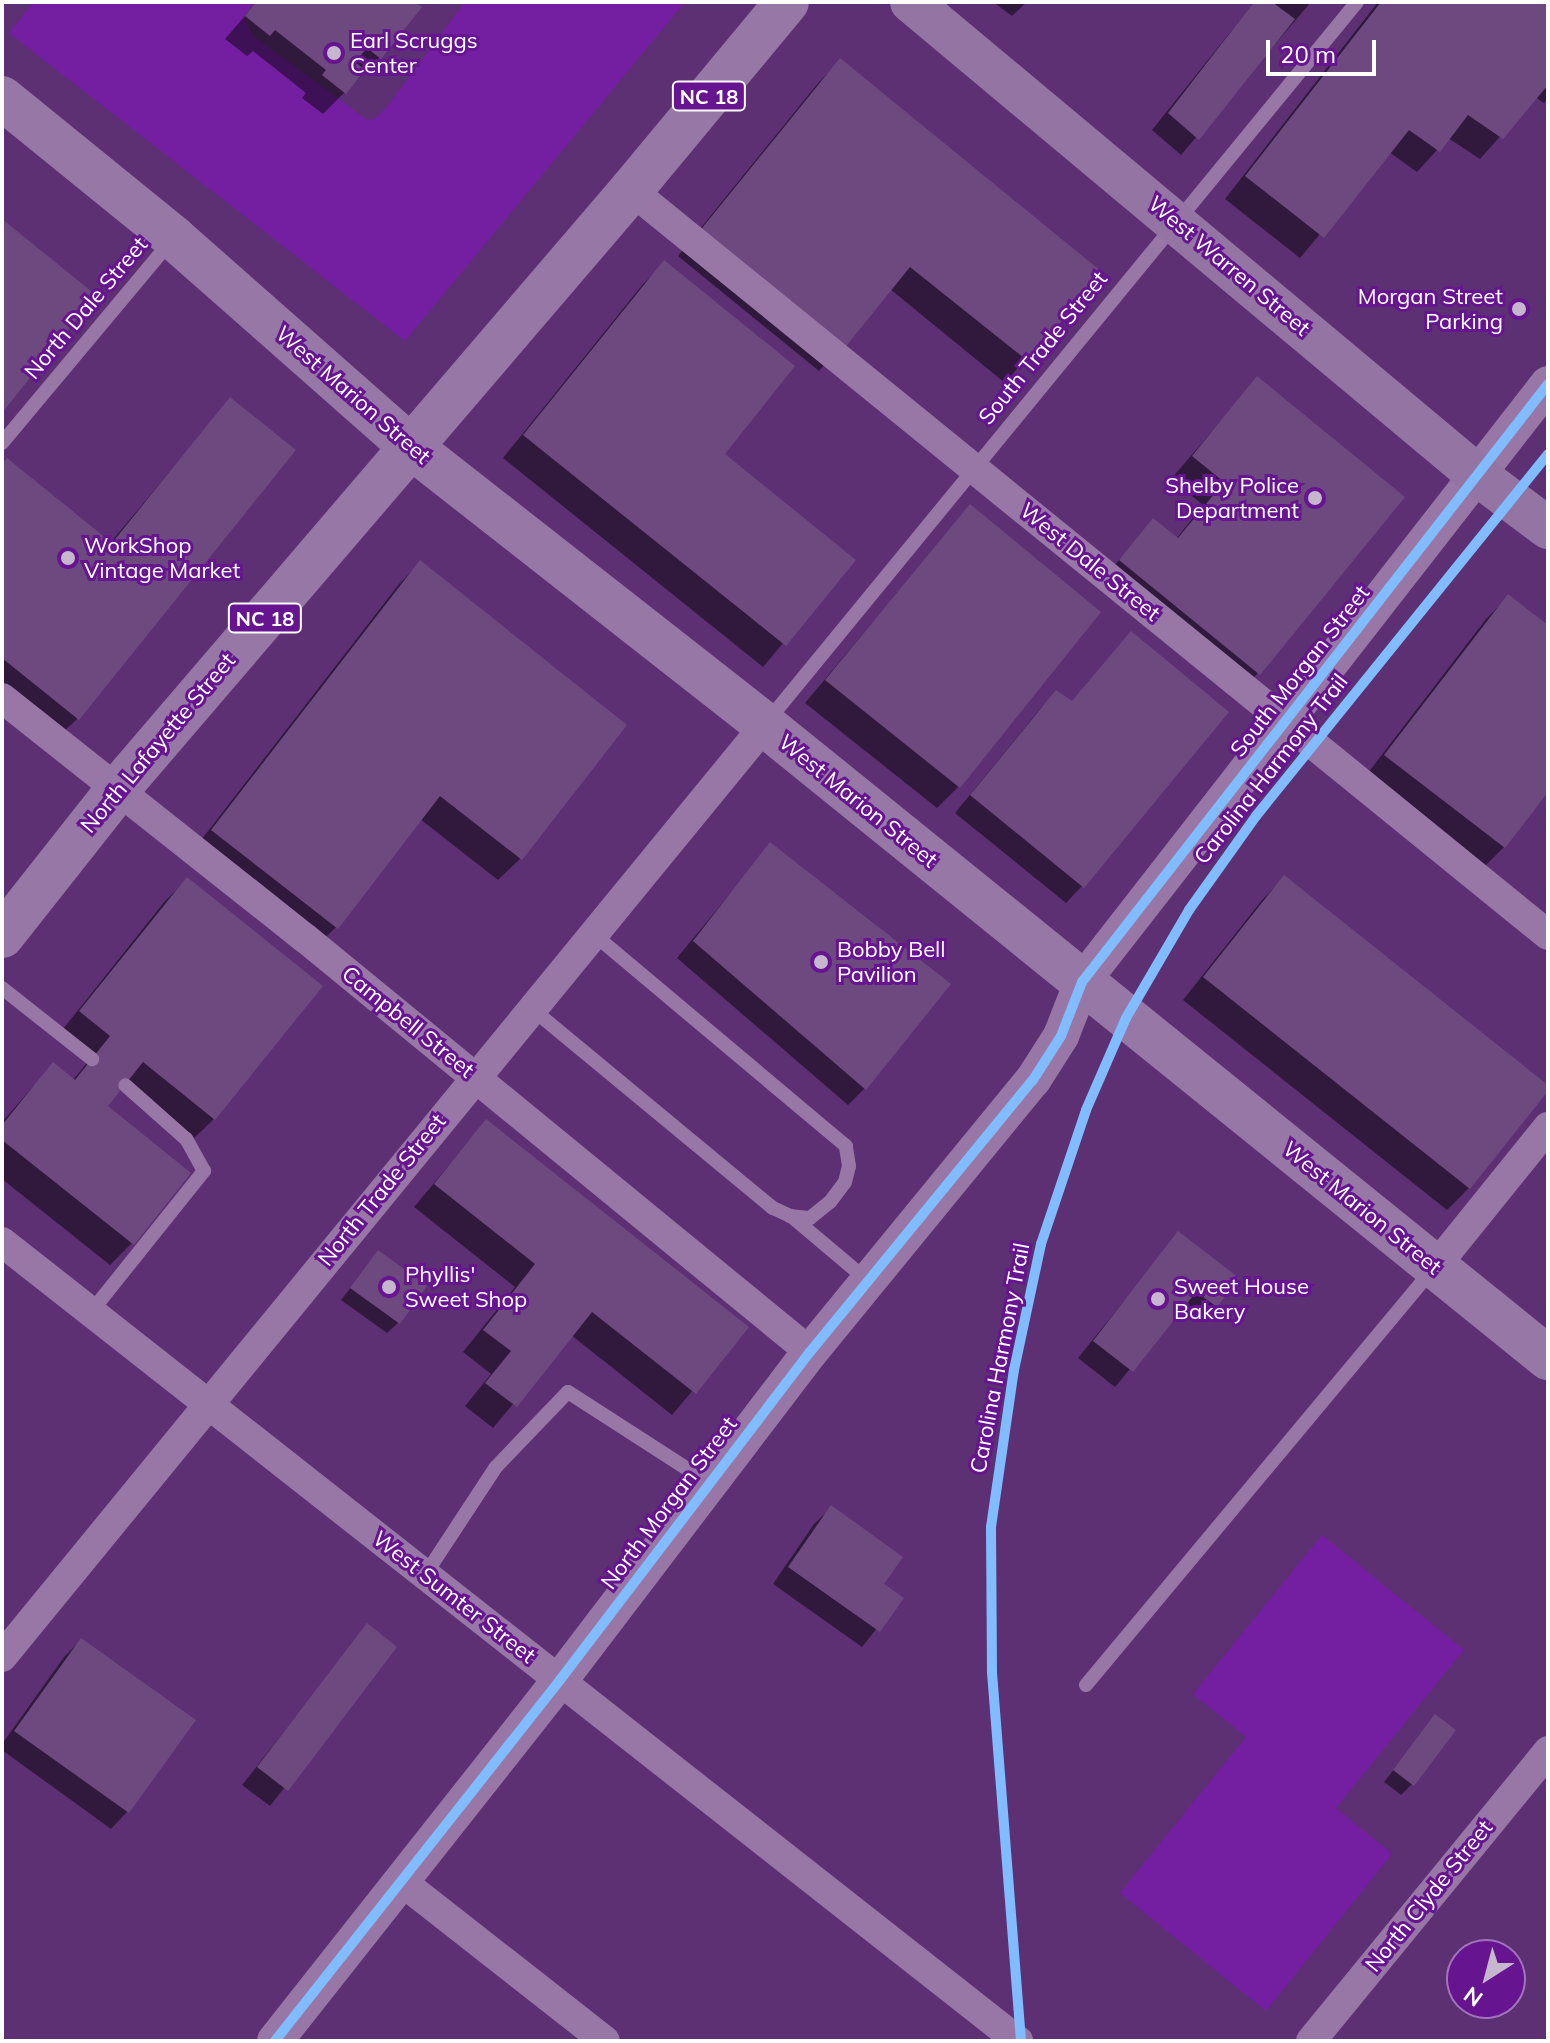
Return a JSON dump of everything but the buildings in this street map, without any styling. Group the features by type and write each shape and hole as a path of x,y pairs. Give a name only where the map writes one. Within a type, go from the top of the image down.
{"main road":[{"name":"NC 18","path":"631,190 787,2"},
{"name":"West Warren Street","path":"911,2 1476,474 1548,528"},
{"name":"West Marion Street","path":"2,98 174,238 411,447 765,725 1548,1358"},
{"name":"North Lafayette Street","path":"2,936 118,789 631,190"}],"street":[{"name":"West Dale Street","path":"631,190 1548,935"},
{"name":"South Morgan Street","path":"1082,982 1548,384"},
{"name":"Campbell Street","path":"2,698 475,1076 810,1352"},
{"name":"North Trade Street","path":"2,1657 765,725"},
{"name":"North Morgan Street","path":"275,2041 560,1680 810,1352 1033,1080 1061,1036 1082,982"},
{"path":"1435,1267 1548,1127"},
{"name":"West Sumter Street","path":"2,1242 1018,2041"},
{"name":"North Clyde Street","path":"1311,2041 1548,1751"},
{"path":"401,1881 605,2041"}],"lane":[{"name":"South Trade Street","path":"765,725 1357,2"},
{"name":"North Dale Street","path":"2,443 174,238"},
{"path":"592,933 846,1146 849,1166 845,1182 830,1202 810,1218 790,1216"},
{"path":"2,988 92,1059"},
{"path":"531,1008 773,1208 790,1216 868,1280"},
{"path":"91,1312 204,1171 186,1139 125,1085"},
{"path":"1086,1685 1435,1267"},
{"path":"425,1575 496,1467 568,1392 709,1483"}],"shaded area":[{"path":"34,2 254,2 244,16 252,35 367,120 374,119 387,107 465,2 685,2 405,341 9,33"},
{"path":"1322,1535 1464,1650 1336,1808 1392,1854 1266,2011 1120,1893 1246,1737 1193,1694"}],"cycle path":[{"name":"Carolina Harmony Trail","path":"275,2041 560,1680 810,1352 1033,1080 1061,1036 1082,982 1548,384"},
{"name":"Carolina Harmony Trail","path":"1021,2041 992,1671 991,1527 1014,1370 1041,1244 1086,1110 1126,1018 1189,910 1256,816 1548,454"}],"place":[{"name":"Earl Scruggs Center","path":"334,53"},
{"name":"Morgan Street Parking","path":"1519,309"},
{"name":"Shelby Police Department","path":"1315,498"},
{"name":"WorkShop Vintage Market","path":"68,558"},
{"name":"Bobby Bell Pavilion","path":"821,962"},
{"name":"Phyllis' Sweet Shop","path":"389,1287"},
{"name":"Sweet House Bakery","path":"1158,1299"}]}
